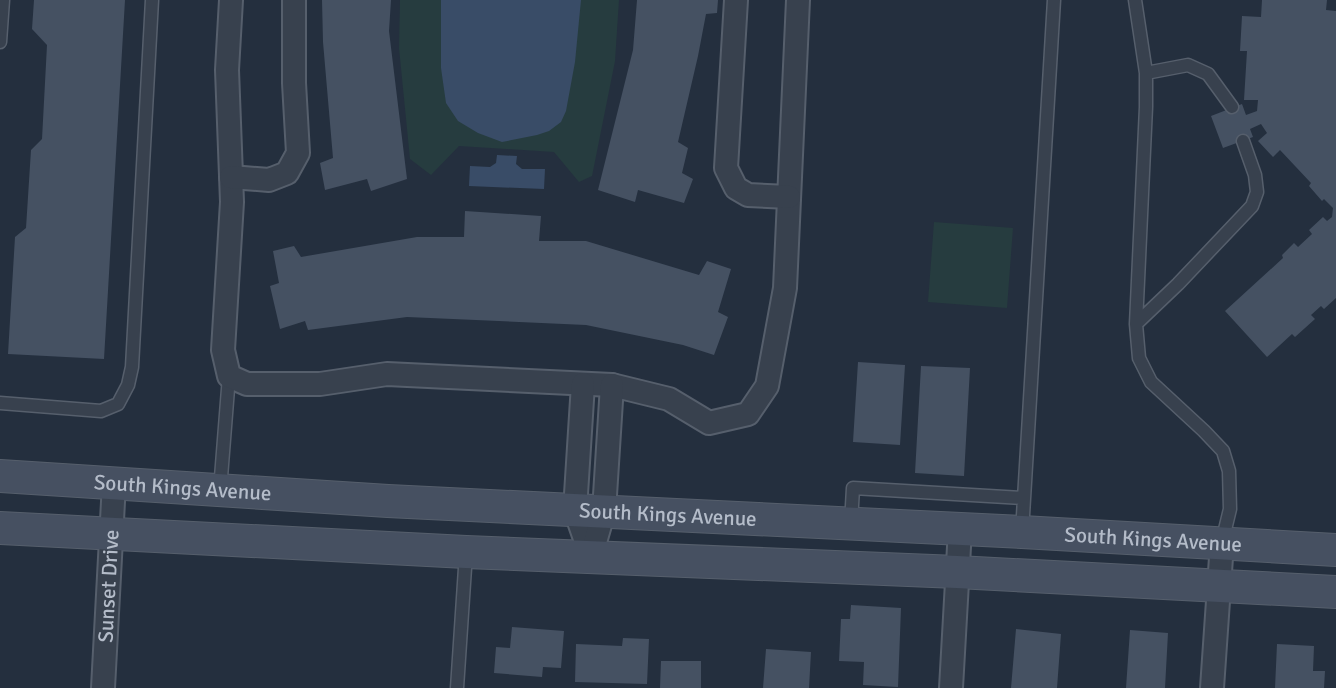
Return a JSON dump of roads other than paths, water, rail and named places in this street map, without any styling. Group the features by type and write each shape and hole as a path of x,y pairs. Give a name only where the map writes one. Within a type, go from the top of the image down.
{"main road":[{"name":"South Kings Avenue","path":"0,477 388,501 851,523 1336,550"},
{"name":"South Kings Avenue","path":"0,528 466,552 957,572 1336,592"}],"street":[{"path":"231,0 227,70 232,202 223,350 229,376 247,384 320,384 387,374 612,385 669,399 709,423 748,414 768,386 785,288 798,0"},
{"path":"231,177 269,180 287,173 298,153 294,83 294,0"},
{"path":"736,0 726,168 736,188 748,195 789,197"},
{"path":"583,384 591,556"},
{"path":"589,510 612,385"},
{"name":"Sunset Drive","path":"103,688 114,483"},
{"path":"951,688 960,529"},
{"path":"1212,688 1222,543"}],"lane":[{"path":"0,42 3,0"},
{"path":"0,403 100,411 118,404 128,385 132,360 152,0"},
{"path":"1022,532 1054,0"},
{"path":"1135,0 1146,73 1136,324 1139,358 1151,382 1223,451 1229,471 1230,509 1222,543"},
{"path":"1146,73 1188,64 1208,74 1232,107"},
{"path":"1136,324 1178,284 1252,206 1257,192 1255,175 1243,141"},
{"path":"220,490 229,376"},
{"path":"851,523 853,488 1024,498"},
{"path":"457,688 466,552"}],"water":[{"path":"441,0 581,0 575,62 566,111 561,122 549,131 502,142 478,133 458,121 446,103 441,68"},
{"path":"497,155 517,156 516,164 522,169 545,169 544,189 469,186 470,166 490,167 496,163"}]}
